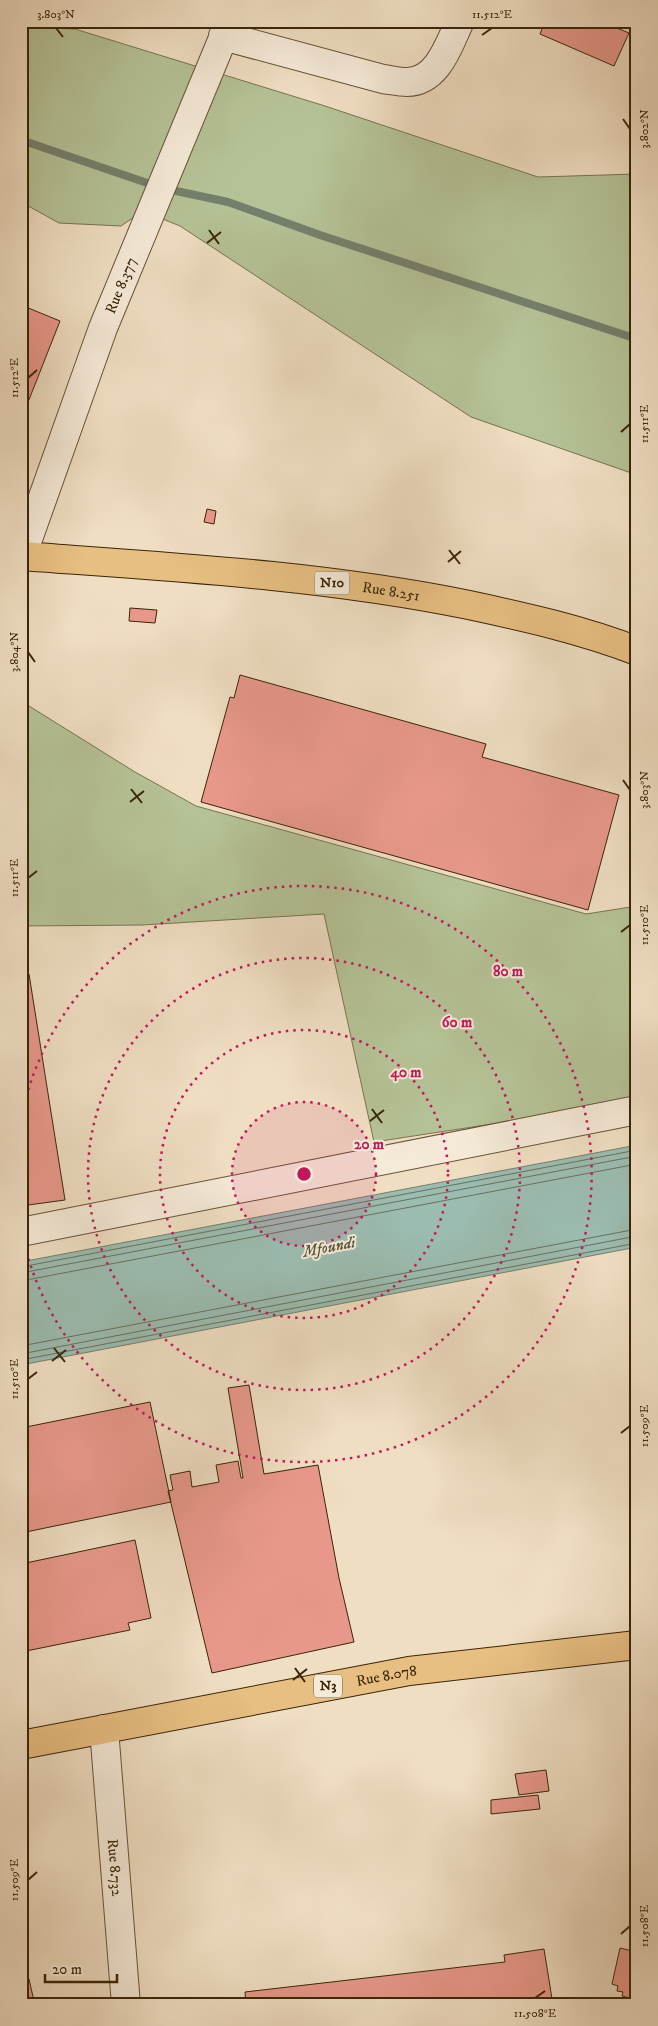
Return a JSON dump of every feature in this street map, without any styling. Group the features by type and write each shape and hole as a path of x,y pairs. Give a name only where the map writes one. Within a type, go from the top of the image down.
{"highway":[{"name":"Rue 8.251","path":"21,556 286,576 404,592 522,616 637,651"},
{"name":"Rue 8.078","path":"21,1745 409,1671 637,1645"}],"street":[{"path":"227,28 384,79 408,82 425,78 438,66 460,21"},
{"name":"Rue 8.377","path":"21,556 103,328 227,28"},
{"path":"21,1232 637,1110"},
{"name":"Rue 8.732","path":"104,1729 126,2005"}],"green space":[{"path":"21,27 75,29 325,106 538,177 637,174 637,475 471,417 180,226 143,211 121,226 59,223 21,202"},
{"path":"21,701 135,772 196,806 586,914 637,906 637,1102 374,1142 324,914 142,925 21,926"}],"water":[{"name":"Mfoundi","path":"637,1145 637,1247 21,1365 21,1262"}],"building":[{"path":"545,21 600,21 629,33 614,66 540,34"},
{"path":"21,305 60,321 21,420"},
{"path":"207,509 216,511 214,524 204,522"},
{"path":"130,608 157,610 155,623 129,621"},
{"path":"240,675 486,744 482,757 619,795 588,910 201,802 230,697 234,698"},
{"path":"29,974 65,1200 21,1206 21,975"},
{"path":"249,1385 264,1474 318,1465 339,1578 354,1642 212,1673 168,1491 173,1490 170,1475 190,1471 192,1487 219,1482 216,1465 238,1461 241,1478 243,1478 228,1388"},
{"path":"150,1402 171,1502 21,1533 21,1428"},
{"path":"135,1540 151,1618 128,1623 130,1630 21,1652 21,1564"},
{"path":"546,1770 549,1791 519,1795 515,1774"},
{"path":"538,1795 540,1809 491,1814 491,1800"},
{"path":"620,1948 637,1952 637,2000 622,1996 623,1992 617,1991 618,1986 612,1984"},
{"path":"544,1949 553,2005 246,2005 245,1992 505,1962 504,1955"},
{"path":"21,1955 23,1963 25,1963 28,1978 21,1979"},
{"path":"29,1979 34,2001 21,2004 21,1980"}],"waterway":[{"path":"21,140 162,188 228,202 320,235 637,339"}]}
